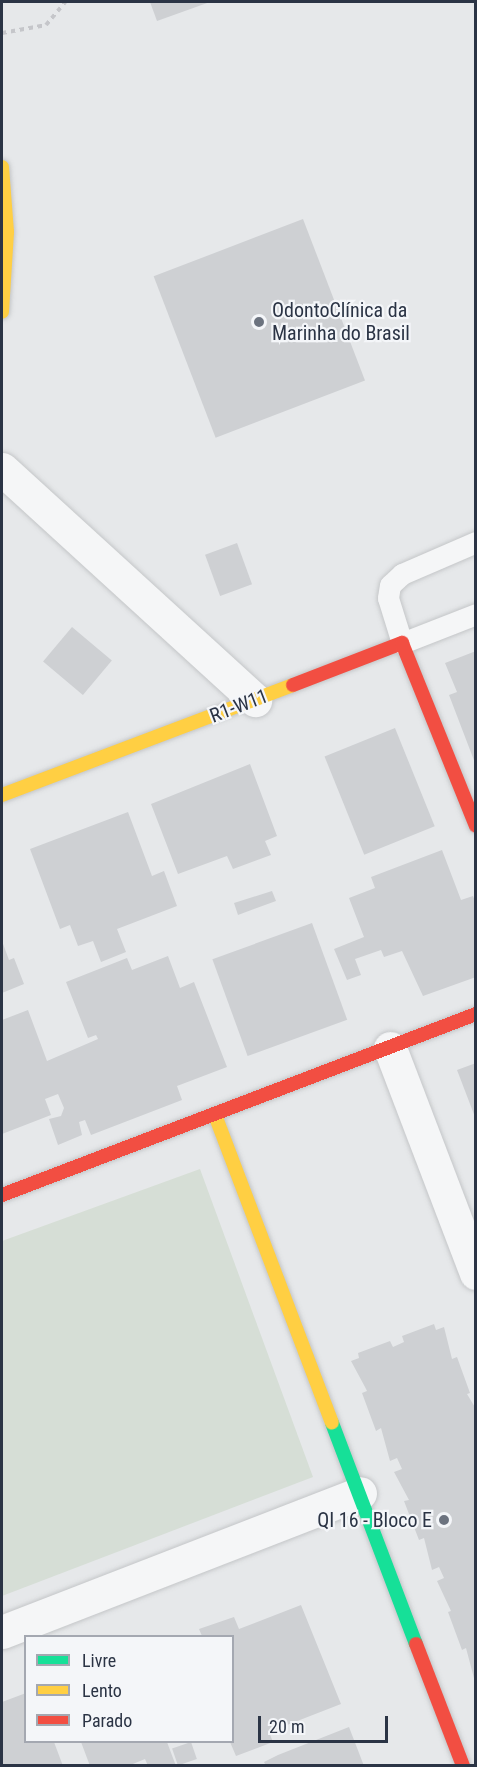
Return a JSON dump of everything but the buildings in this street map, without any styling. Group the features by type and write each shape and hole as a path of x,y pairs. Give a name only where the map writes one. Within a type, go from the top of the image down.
{"street":[{"path":"2,167 7,232 2,312"},
{"path":"2,469 255,700"},
{"path":"402,643 476,826"},
{"name":"R1-W11","path":"2,795 402,643"},
{"path":"2,1195 476,1014"},
{"path":"390,1048 476,1273"},
{"path":"215,1115 463,1766"},
{"path":"2,1632 360,1493"}],"lane":[{"path":"402,643 388,598 390,585 421,563 476,542"},
{"name":"R1-W11","path":"402,643 476,614"}],"path":[{"path":"2,33 46,25 65,2"}],"shaded area":[{"path":"200,1169 313,1477 2,1596 2,1241"}],"traffic: fast":[{"path":"332,1423 416,1644"}],"traffic: slow":[{"path":"2,167 7,232 2,312"},
{"path":"2,795 293,685"},
{"path":"215,1115 332,1423"}],"traffic: jam":[{"path":"293,685 402,643 476,826"},
{"path":"2,1195 476,1014"},
{"path":"416,1644 463,1766"}],"place":[{"name":"OdontoClínica da Marinha do Brasil","path":"259,322"},
{"name":"QI 16 - Bloco E","path":"444,1520"}]}
